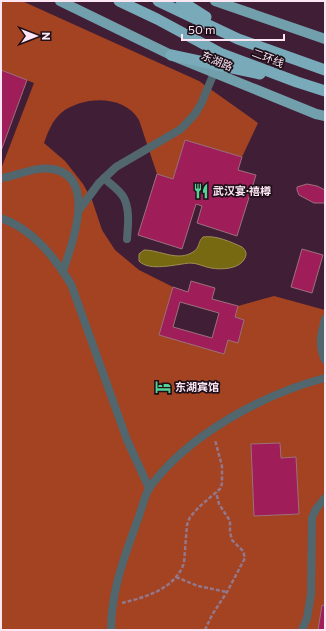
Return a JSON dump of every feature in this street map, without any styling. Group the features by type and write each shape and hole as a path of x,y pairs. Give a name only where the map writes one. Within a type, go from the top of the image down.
{"highway":[{"name":"二环线","path":"119,1 157,18 222,54 325,91"},
{"name":"二环线","path":"158,1 238,39 325,70"},
{"path":"181,1 238,39"},
{"path":"171,55 297,82"}],"main road":[{"name":"东湖路","path":"60,1 171,55 316,114 325,116"},
{"path":"215,1 325,39"}],"lane":[{"path":"79,210 104,178 116,166 181,129 201,104 214,73"},
{"path":"1,178 32,170 47,168 62,172 74,185 79,210 74,239 63,271"},
{"path":"104,178 124,198 128,214 127,239"},
{"path":"1,218 33,236 63,271 71,284 127,440 149,488"},
{"path":"325,319 320,339 320,347 325,360"},
{"path":"111,630 112,605 120,570 149,488 174,460 212,430 269,397 325,378"},
{"path":"302,630 311,594 312,518 316,509 325,498"}],"path":[{"path":"112,605 137,599 153,593 168,585 176,578 182,569 184,563 187,525 190,517 221,488 222,472 219,451 212,430"},
{"path":"205,630 212,615 244,561 243,551 232,540 230,521 219,504 216,492"},
{"path":"176,578 198,586 227,592"}],"shaded area":[{"name":"东湖宾馆","path":"1,1 22,1 199,81 258,123 242,157 185,140 173,179 157,174 139,120 132,112 113,102 102,100 91,101 70,107 61,113 55,120 44,143 65,161 83,184 92,200 102,230 115,250 139,270 173,287 159,335 238,342 244,320 235,317 238,306 274,296 325,310 325,630 1,630 1,169 34,83 1,70"},
{"path":"203,237 218,238 242,247 246,252 243,262 235,267 220,269 190,263 156,267 149,266 139,261 139,254 144,250 175,256 187,255 198,247 200,240"}],"building":[{"path":"1,70 27,80 1,151"},
{"name":"武汉宴·禧樽","path":"185,140 242,157 238,170 256,175 237,236 197,223 202,206 196,204 182,249 138,235 157,174 173,179"},
{"path":"307,184 317,186 325,190 325,203 314,203 299,195 297,187"},
{"path":"302,249 323,255 312,293 291,287"},
{"path":"191,281 215,288 212,299 238,306 235,317 244,320 238,343 228,340 224,354 159,335 173,287 188,292","holes":["180,302 219,313 212,338 173,327"]},
{"path":"280,443 281,458 296,457 299,514 254,516 251,444"},
{"path":"322,605 325,606 325,630 318,630"}],"place":[{"name":"武汉宴·禧樽","path":"201,191"},
{"name":"东湖宾馆","path":"163,387"}]}
